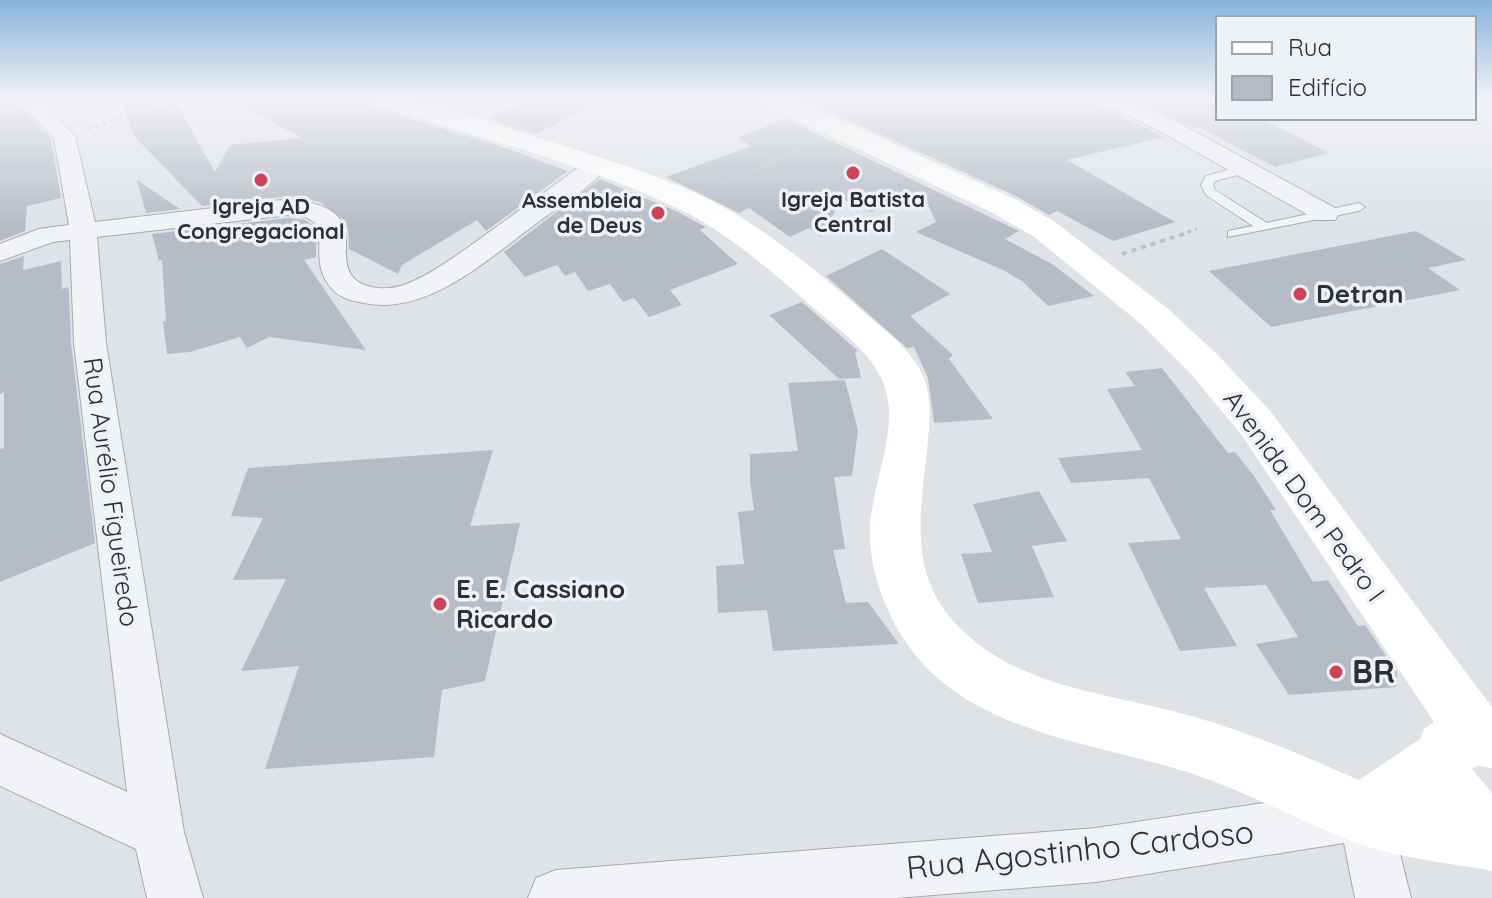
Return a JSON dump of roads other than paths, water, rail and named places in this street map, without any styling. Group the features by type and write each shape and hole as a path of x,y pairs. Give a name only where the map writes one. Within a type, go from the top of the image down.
{"main road":[{"path":"522,142 596,165 690,202 759,245 888,355 905,381 910,412 894,535 902,578 917,613 943,648 980,677 1038,705 1193,745 1281,777 1364,814 1492,836"},
{"name":"Avenida Dom Pedro I","path":"862,142 1004,206 1044,229 1154,316 1204,364 1256,423 1470,745 1443,776 1464,810 1492,836"},
{"path":"1364,814 1470,745"}],"street":[{"name":"Rua Aurélio Figueiredo","path":"66,142 83,230 90,343 158,832 175,898"},
{"path":"1193,142 1326,214"},
{"path":"0,253 48,235 289,207 325,213 330,220 335,267 342,284 357,292 394,296 412,292 451,272 596,165"},
{"path":"0,758 21,771 158,832"},
{"path":"1364,814 1383,898"},
{"name":"Rua Agostinho Cardoso","path":"556,898 1096,855 1364,814"}],"lane":[{"path":"1245,169 1210,179 1207,185 1210,192 1264,227"},
{"path":"1233,234 1359,207"}],"place":[{"name":"Igreja Batista Central","path":"853,173"},
{"name":"Igreja AD Congregacional","path":"261,180"},
{"name":"Assembleia de Deus","path":"658,213"},
{"name":"Detran","path":"1300,294"},
{"name":"E. E. Cassiano Ricardo","path":"440,604"},
{"name":"BR","path":"1336,672"}]}
